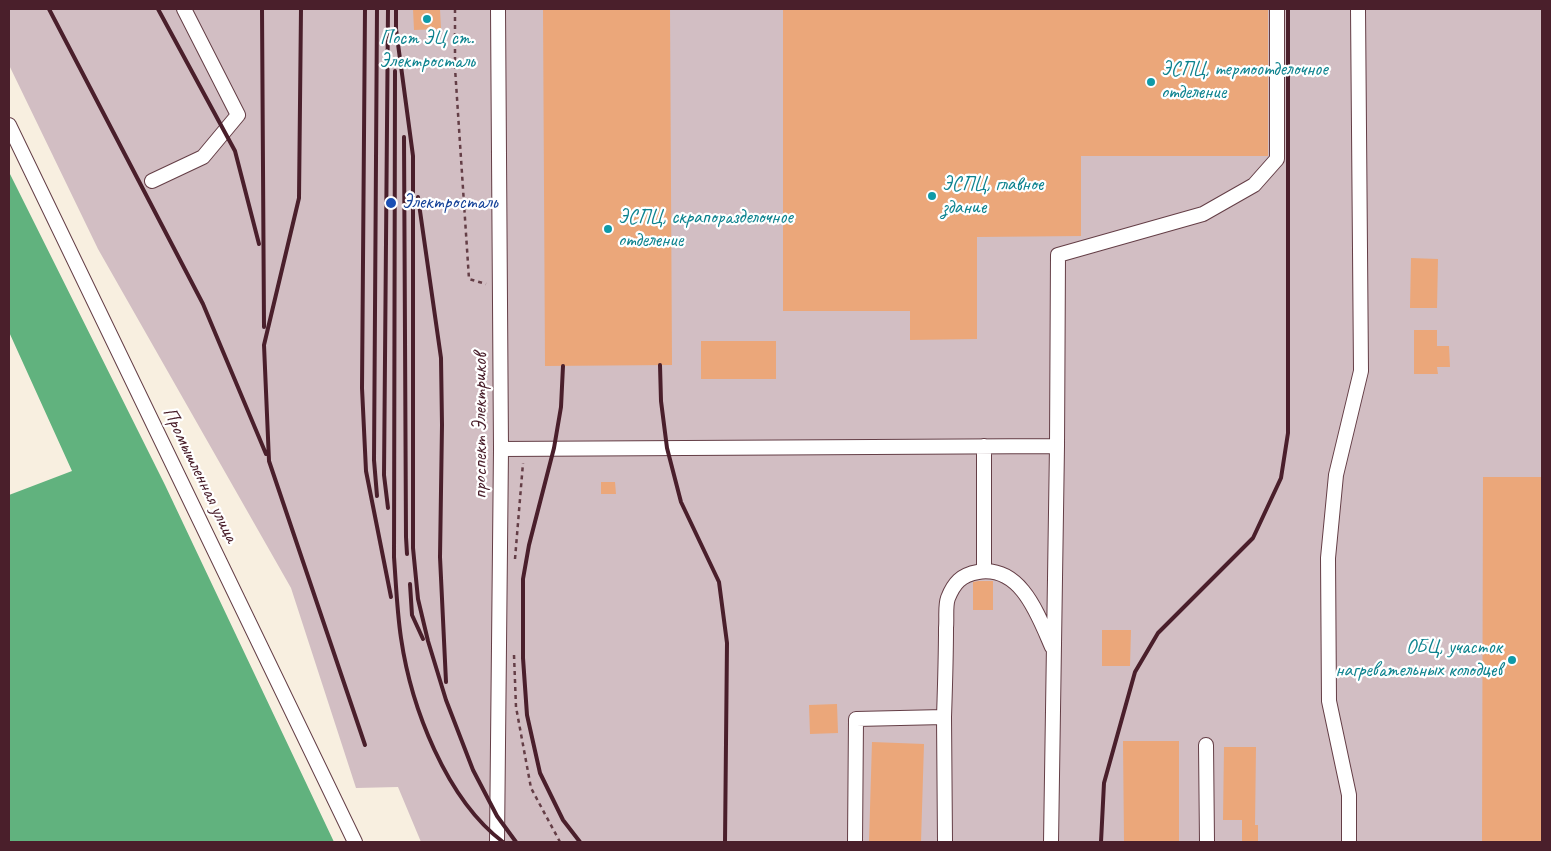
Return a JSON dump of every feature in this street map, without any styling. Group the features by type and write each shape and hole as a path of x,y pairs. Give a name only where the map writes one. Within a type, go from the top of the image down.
{"street":[{"path":"152,181 203,157 238,115 184,9"},
{"name":"проспект Электриков","path":"497,842 501,449 498,9"},
{"path":"1052,842 1058,255 1204,214 1254,185 1272,165 1277,159 1276,9"},
{"path":"1349,842 1349,795 1329,701 1328,558 1336,475 1361,372 1358,9"},
{"name":"Промышленная улица","path":"9,125 356,842"},
{"path":"984,446 984,571"},
{"path":"501,449 1057,446"},
{"path":"945,842 944,717 947,600 959,580 967,574 984,571 1003,574 1014,581 1033,604 1054,652"},
{"path":"856,842 856,718 944,717"},
{"path":"1206,745 1207,842"}],"path":[{"path":"455,9 455,68 469,279 500,288"},
{"path":"514,564 525,449"},
{"path":"513,648 516,707 531,788 560,842"}],"shaded area":[{"path":"9,9 1542,9 1542,842 421,842 398,787 356,788 291,588 98,249 9,65"}],"green space":[{"path":"9,172 165,485 334,842 9,842 9,495 72,471 9,332"}],"building":[{"name":"Пост ЭЦ ст. Электросталь","path":"413,9 440,9 441,29 414,30"},
{"name":"ЭСПЦ, скрапоразделочное отделение","path":"543,9 670,9 672,365 545,366"},
{"name":"ЭСПЦ, главное здание","path":"783,9 1268,9 1268,156 1081,156 1081,236 977,237 977,339 910,340 910,311 783,311"},
{"path":"1411,258 1438,259 1437,308 1410,308"},
{"path":"1414,330 1437,330 1437,346 1449,346 1450,367 1437,367 1438,374 1414,374"},
{"path":"701,341 776,341 776,379 701,379"},
{"name":"ОБЦ, участок нагревательных колодцев","path":"1483,477 1542,477 1542,842 1482,842"},
{"path":"601,482 615,482 616,494 601,494"},
{"path":"993,581 993,610 973,610 973,582"},
{"path":"1102,630 1131,630 1130,666 1102,666"},
{"path":"837,704 838,733 810,734 809,705"},
{"path":"1123,741 1179,741 1179,842 1124,842"},
{"path":"872,742 924,744 921,842 869,842"},
{"path":"1224,747 1256,747 1255,825 1258,825 1258,842 1242,842 1242,820 1223,820"}],"railway":[{"path":"49,9 203,304 266,454"},
{"path":"158,9 235,151 259,244"},
{"path":"262,9 264,327"},
{"path":"301,9 299,198 264,345 269,461 365,745"},
{"path":"365,9 362,388 366,471 391,597"},
{"path":"377,9 374,460 377,496"},
{"path":"388,9 384,475 388,508"},
{"path":"396,9 396,29 413,156 413,548 418,599 428,641 446,700 473,770 497,816 516,842"},
{"path":"1101,842 1104,783 1135,672 1158,633 1253,538 1281,478 1288,433 1288,9"},
{"path":"395,71 394,557 401,638 413,693 434,750 464,802 483,824 503,842"},
{"path":"404,137 407,554"},
{"path":"418,197 441,358 440,557 446,682"},
{"path":"660,365 661,401 667,448 681,502 719,582 727,643 725,842"},
{"path":"563,366 561,407 554,448 529,545 523,579 523,658 527,715 540,773 563,820 580,842"},
{"path":"410,584 412,615 423,639"}],"place":[{"name":"Пост ЭЦ ст. Электросталь","path":"427,19"},
{"name":"ЭСПЦ, термоотделочное отделение","path":"1151,82"},
{"name":"ЭСПЦ, главное здание","path":"932,196"},
{"name":"Электросталь","path":"391,203"},
{"name":"ЭСПЦ, скрапоразделочное отделение","path":"608,229"},
{"name":"ОБЦ, участок нагревательных колодцев","path":"1512,660"}]}
